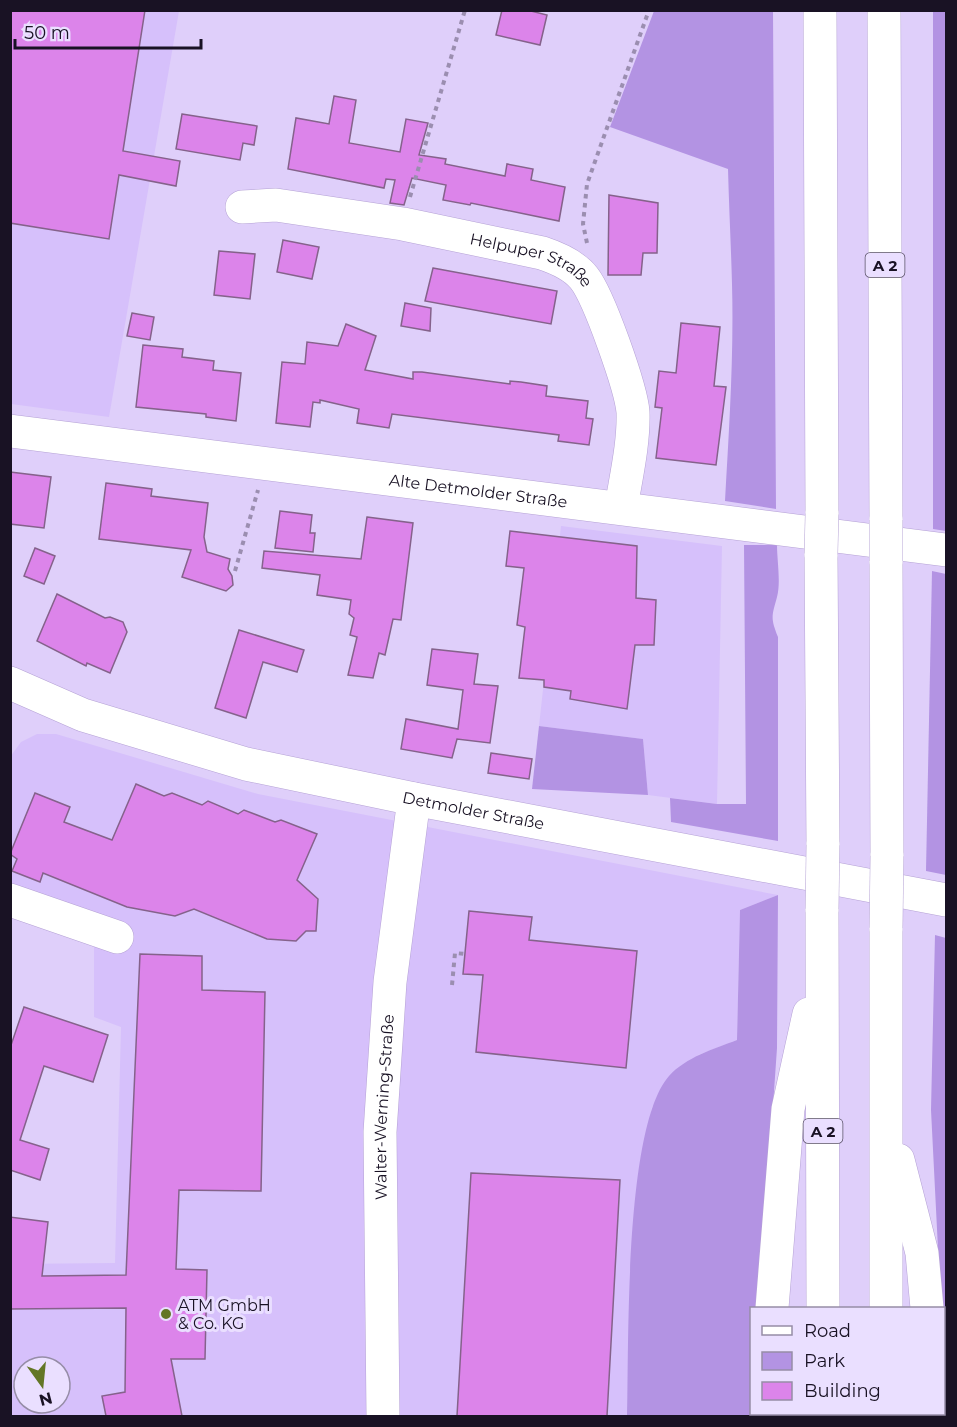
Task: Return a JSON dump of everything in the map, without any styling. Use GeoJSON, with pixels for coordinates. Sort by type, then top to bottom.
{"type":"FeatureCollection","features":[{"type":"Feature","properties":{"kind":"main road","name":"A 2"},"geometry":{"type":"LineString","coordinates":[[820,10],[823,1307]]}},
{"type":"Feature","properties":{"kind":"main road","name":"A 2"},"geometry":{"type":"LineString","coordinates":[[884,10],[886,1307]]}},
{"type":"Feature","properties":{"kind":"main road","name":"Helpuper Straße"},"geometry":{"type":"LineString","coordinates":[[242,207],[276,205],[403,224],[542,253],[561,260],[584,278],[599,309],[632,399],[632,430],[621,508]]}},
{"type":"Feature","properties":{"kind":"main road","name":"Alte Detmolder Straße"},"geometry":{"type":"LineString","coordinates":[[10,431],[946,550]]}},
{"type":"Feature","properties":{"kind":"main road","name":"Detmolder Straße"},"geometry":{"type":"LineString","coordinates":[[14,695],[83,714],[204,753],[414,799],[946,900]]}},
{"type":"Feature","properties":{"kind":"main road","name":"Walter-Werning-Straße"},"geometry":{"type":"LineString","coordinates":[[384,1416],[380,1132],[390,982],[414,799]]}},
{"type":"Feature","properties":{"kind":"main road"},"geometry":{"type":"LineString","coordinates":[[10,900],[117,937]]}},
{"type":"Feature","properties":{"kind":"main road"},"geometry":{"type":"LineString","coordinates":[[771,1307],[788,1109],[823,954]]}},
{"type":"Feature","properties":{"kind":"main road"},"geometry":{"type":"LineString","coordinates":[[885,1112],[922,1253],[927,1307]]}},
{"type":"Feature","properties":{"kind":"path"},"geometry":{"type":"LineString","coordinates":[[403,224],[465,10]]}},
{"type":"Feature","properties":{"kind":"path"},"geometry":{"type":"LineString","coordinates":[[584,278],[591,256],[583,224],[587,184],[649,10]]}},
{"type":"Feature","properties":{"kind":"path"},"geometry":{"type":"LineString","coordinates":[[235,571],[266,463]]}},
{"type":"Feature","properties":{"kind":"path"},"geometry":{"type":"LineString","coordinates":[[452,985],[455,953],[465,954]]}},
{"type":"Feature","properties":{"kind":"shaded area"},"geometry":{"type":"Polygon","coordinates":[[[11,11],[179,11],[109,417],[11,404],[11,11]]]}},
{"type":"Feature","properties":{"kind":"shaded area"},"geometry":{"type":"Polygon","coordinates":[[[561,526],[722,546],[717,804],[648,795],[643,739],[539,726],[561,526]]]}},
{"type":"Feature","properties":{"kind":"shaded area"},"geometry":{"type":"Polygon","coordinates":[[[37,734],[56,734],[258,794],[778,895],[740,910],[737,1040],[698,1055],[652,1107],[635,1201],[627,1416],[11,1416],[11,1264],[115,1263],[121,1027],[94,1017],[94,940],[11,913],[10,757],[21,742],[37,734]]]}},
{"type":"Feature","properties":{"kind":"green space"},"geometry":{"type":"Polygon","coordinates":[[[654,11],[773,11],[776,509],[725,501],[732,338],[728,169],[610,127],[654,11]]]}},
{"type":"Feature","properties":{"kind":"green space"},"geometry":{"type":"Polygon","coordinates":[[[933,11],[946,11],[946,531],[933,529],[933,11]]]}},
{"type":"Feature","properties":{"kind":"green space"},"geometry":{"type":"Polygon","coordinates":[[[744,545],[777,545],[779,585],[773,617],[778,637],[778,841],[671,822],[670,798],[717,804],[746,804],[744,545]]]}},
{"type":"Feature","properties":{"kind":"green space"},"geometry":{"type":"Polygon","coordinates":[[[932,571],[946,574],[946,875],[926,871],[932,571]]]}},
{"type":"Feature","properties":{"kind":"green space"},"geometry":{"type":"Polygon","coordinates":[[[539,726],[643,739],[648,795],[532,789],[539,726]]]}},
{"type":"Feature","properties":{"kind":"green space"},"geometry":{"type":"Polygon","coordinates":[[[778,895],[777,1048],[759,1307],[750,1307],[750,1415],[756,1416],[627,1416],[632,1238],[636,1187],[644,1141],[654,1102],[669,1076],[676,1069],[701,1054],[737,1040],[740,910],[778,895]]]}},
{"type":"Feature","properties":{"kind":"green space"},"geometry":{"type":"Polygon","coordinates":[[[935,935],[946,938],[946,1416],[945,1307],[941,1307],[931,1110],[935,935]]]}},
{"type":"Feature","properties":{"kind":"building"},"geometry":{"type":"Polygon","coordinates":[[[10,10],[145,10],[123,151],[180,161],[176,186],[119,175],[109,239],[10,223],[10,10]]]}},
{"type":"Feature","properties":{"kind":"building"},"geometry":{"type":"Polygon","coordinates":[[[502,10],[527,10],[547,15],[540,45],[496,35],[502,10]]]}},
{"type":"Feature","properties":{"kind":"building"},"geometry":{"type":"Polygon","coordinates":[[[334,96],[356,100],[349,143],[400,152],[406,119],[428,123],[419,155],[446,159],[445,164],[505,176],[507,164],[533,169],[531,180],[565,187],[559,221],[471,203],[470,205],[443,200],[446,185],[412,178],[404,205],[390,203],[395,180],[386,179],[384,188],[288,169],[296,118],[329,124],[334,96]]]}},
{"type":"Feature","properties":{"kind":"building"},"geometry":{"type":"Polygon","coordinates":[[[182,114],[257,126],[254,145],[243,143],[240,160],[176,149],[182,114]]]}},
{"type":"Feature","properties":{"kind":"building"},"geometry":{"type":"Polygon","coordinates":[[[609,195],[658,203],[657,253],[643,253],[641,275],[608,275],[609,195]]]}},
{"type":"Feature","properties":{"kind":"building"},"geometry":{"type":"Polygon","coordinates":[[[283,240],[319,247],[312,279],[277,272],[283,240]]]}},
{"type":"Feature","properties":{"kind":"building"},"geometry":{"type":"Polygon","coordinates":[[[219,251],[255,254],[250,299],[214,295],[219,251]]]}},
{"type":"Feature","properties":{"kind":"building"},"geometry":{"type":"Polygon","coordinates":[[[433,268],[557,291],[551,324],[425,301],[433,268]]]}},
{"type":"Feature","properties":{"kind":"building"},"geometry":{"type":"Polygon","coordinates":[[[405,303],[431,308],[430,331],[401,326],[405,303]]]}},
{"type":"Feature","properties":{"kind":"building"},"geometry":{"type":"Polygon","coordinates":[[[132,313],[154,317],[150,340],[127,336],[132,313]]]}},
{"type":"Feature","properties":{"kind":"building"},"geometry":{"type":"Polygon","coordinates":[[[681,323],[720,327],[714,386],[726,387],[716,465],[656,458],[662,408],[655,407],[659,371],[676,373],[681,323]]]}},
{"type":"Feature","properties":{"kind":"building"},"geometry":{"type":"Polygon","coordinates":[[[346,324],[376,336],[365,370],[413,379],[413,372],[422,372],[510,384],[510,381],[521,382],[547,386],[546,396],[588,401],[586,418],[593,419],[589,445],[558,441],[559,435],[392,414],[389,428],[357,423],[359,409],[320,400],[320,403],[313,402],[310,427],[276,423],[282,362],[305,364],[307,342],[338,346],[346,324]]]}},
{"type":"Feature","properties":{"kind":"building"},"geometry":{"type":"Polygon","coordinates":[[[143,345],[183,349],[182,357],[214,361],[213,370],[241,373],[236,421],[206,417],[206,414],[136,407],[143,345]]]}},
{"type":"Feature","properties":{"kind":"building"},"geometry":{"type":"Polygon","coordinates":[[[10,472],[51,477],[44,528],[10,524],[10,472]]]}},
{"type":"Feature","properties":{"kind":"building"},"geometry":{"type":"Polygon","coordinates":[[[106,483],[152,489],[151,496],[208,503],[204,537],[207,552],[230,559],[228,569],[233,585],[226,591],[182,577],[191,550],[99,539],[106,483]]]}},
{"type":"Feature","properties":{"kind":"building"},"geometry":{"type":"Polygon","coordinates":[[[280,511],[312,515],[310,533],[315,533],[313,552],[275,548],[280,511]]]}},
{"type":"Feature","properties":{"kind":"building"},"geometry":{"type":"Polygon","coordinates":[[[367,517],[413,523],[401,620],[393,619],[385,655],[379,653],[373,678],[348,675],[357,637],[350,635],[354,618],[349,614],[351,600],[317,595],[320,575],[262,568],[264,551],[361,559],[367,517]]]}},
{"type":"Feature","properties":{"kind":"building"},"geometry":{"type":"Polygon","coordinates":[[[510,531],[637,546],[636,598],[656,600],[654,645],[635,645],[627,709],[570,699],[571,691],[544,687],[544,680],[519,678],[525,627],[517,625],[524,568],[506,566],[510,531]]]}},
{"type":"Feature","properties":{"kind":"building"},"geometry":{"type":"Polygon","coordinates":[[[35,548],[55,556],[44,584],[24,576],[35,548]]]}},
{"type":"Feature","properties":{"kind":"building"},"geometry":{"type":"Polygon","coordinates":[[[57,594],[105,618],[110,617],[123,622],[127,632],[110,673],[87,663],[86,666],[37,641],[57,594]]]}},
{"type":"Feature","properties":{"kind":"building"},"geometry":{"type":"Polygon","coordinates":[[[239,630],[304,650],[297,672],[263,662],[246,718],[215,708],[239,630]]]}},
{"type":"Feature","properties":{"kind":"building"},"geometry":{"type":"Polygon","coordinates":[[[432,649],[478,654],[474,684],[498,686],[490,743],[457,739],[452,758],[401,749],[406,719],[458,729],[463,690],[427,685],[432,649]]]}},
{"type":"Feature","properties":{"kind":"building"},"geometry":{"type":"Polygon","coordinates":[[[491,753],[532,759],[529,779],[488,773],[491,753]]]}},
{"type":"Feature","properties":{"kind":"building"},"geometry":{"type":"Polygon","coordinates":[[[136,784],[164,796],[172,793],[202,805],[208,801],[238,814],[244,810],[275,822],[281,820],[317,834],[297,880],[318,899],[316,931],[306,931],[296,941],[267,939],[194,909],[175,916],[127,907],[43,873],[40,882],[12,871],[17,859],[10,854],[35,793],[70,807],[64,822],[112,840],[136,784]]]}},
{"type":"Feature","properties":{"kind":"building"},"geometry":{"type":"Polygon","coordinates":[[[469,911],[532,917],[529,940],[637,951],[626,1068],[476,1052],[483,975],[463,974],[469,911]]]}},
{"type":"Feature","properties":{"kind":"building"},"geometry":{"type":"Polygon","coordinates":[[[140,954],[202,956],[202,990],[265,992],[261,1191],[179,1190],[176,1269],[207,1270],[205,1359],[171,1359],[182,1416],[106,1416],[102,1396],[125,1392],[126,1308],[10,1309],[10,1217],[48,1222],[42,1276],[126,1275],[140,954]]]}},
{"type":"Feature","properties":{"kind":"building"},"geometry":{"type":"Polygon","coordinates":[[[24,1007],[108,1035],[93,1082],[44,1066],[20,1140],[49,1149],[40,1180],[10,1170],[10,1048],[24,1007]]]}},
{"type":"Feature","properties":{"kind":"building"},"geometry":{"type":"Polygon","coordinates":[[[471,1173],[620,1180],[607,1416],[457,1416],[471,1173]]]}},
{"type":"Feature","properties":{"kind":"place","name":"ATM GmbH & Co. KG"},"geometry":{"type":"Point","coordinates":[166,1314]}}]}
